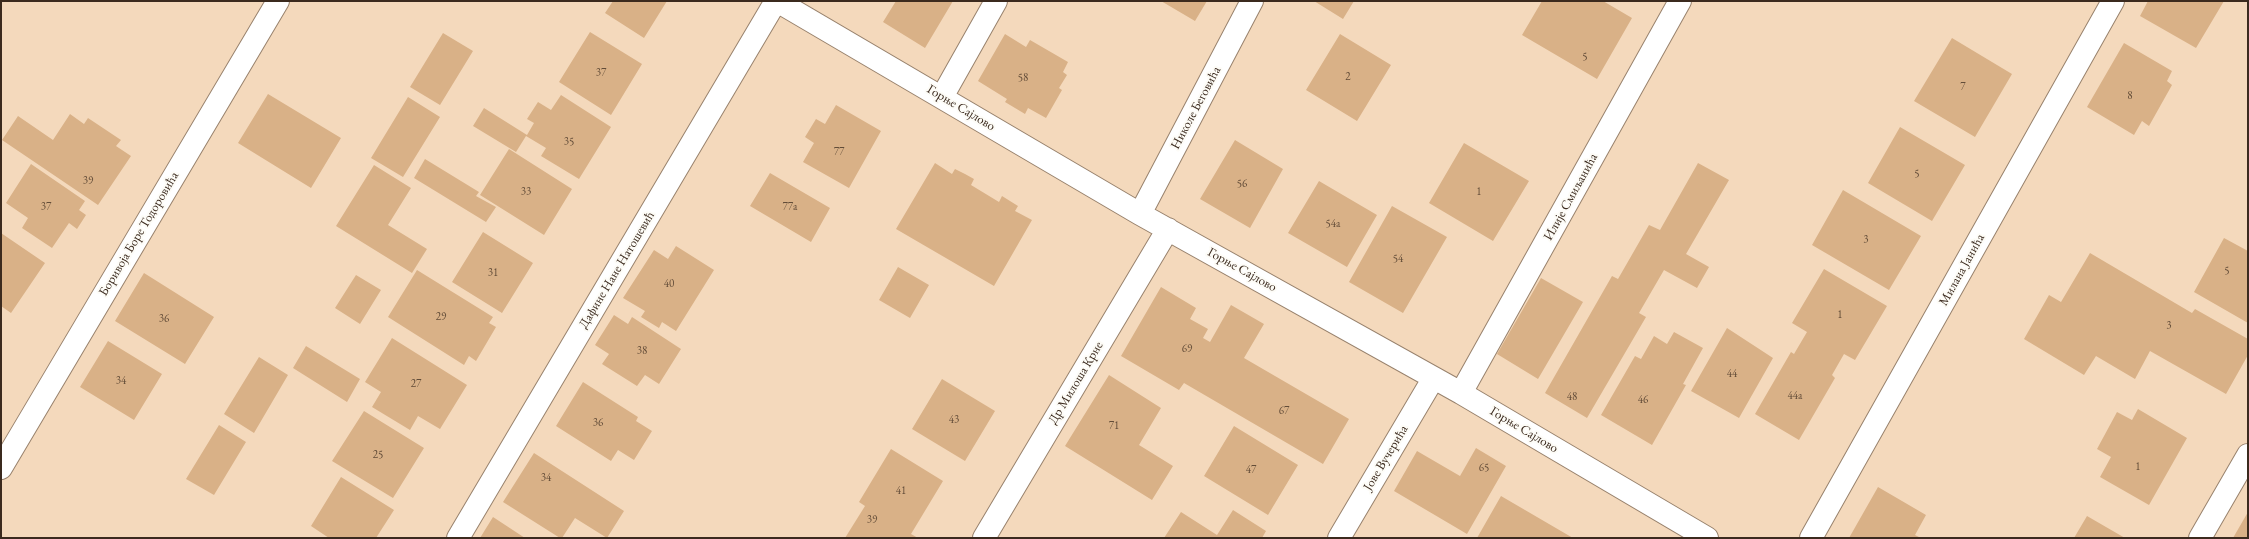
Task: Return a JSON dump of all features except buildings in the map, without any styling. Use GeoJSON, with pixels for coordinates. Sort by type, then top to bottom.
{"type":"FeatureCollection","features":[{"type":"Feature","properties":{"kind":"street","name":"Боривоја Боре Тодоровића"},"geometry":{"type":"LineString","coordinates":[[1,468],[278,1]]}},
{"type":"Feature","properties":{"kind":"street","name":"Горње Сајлово"},"geometry":{"type":"LineString","coordinates":[[777,1],[1140,214],[1433,379],[1461,393],[1707,538]]}},
{"type":"Feature","properties":{"kind":"street","name":"Дафине Нане Натошевић"},"geometry":{"type":"LineString","coordinates":[[458,538],[777,1]]}},
{"type":"Feature","properties":{"kind":"street"},"geometry":{"type":"LineString","coordinates":[[942,97],[996,1]]}},
{"type":"Feature","properties":{"kind":"street","name":"Николе Беговића"},"geometry":{"type":"LineString","coordinates":[[1140,214],[1252,1]]}},
{"type":"Feature","properties":{"kind":"street","name":"Илије Смиљанића"},"geometry":{"type":"LineString","coordinates":[[1461,393],[1680,1]]}},
{"type":"Feature","properties":{"kind":"street","name":"Милана Јанића"},"geometry":{"type":"LineString","coordinates":[[1812,538],[2113,1]]}},
{"type":"Feature","properties":{"kind":"street","name":"Др Милоша Крне"},"geometry":{"type":"LineString","coordinates":[[984,538],[1168,229]]}},
{"type":"Feature","properties":{"kind":"street","name":"Јове Вучерића"},"geometry":{"type":"LineString","coordinates":[[1339,538],[1433,379]]}},
{"type":"Feature","properties":{"kind":"street"},"geometry":{"type":"LineString","coordinates":[[2200,538],[2248,455]]}}]}
